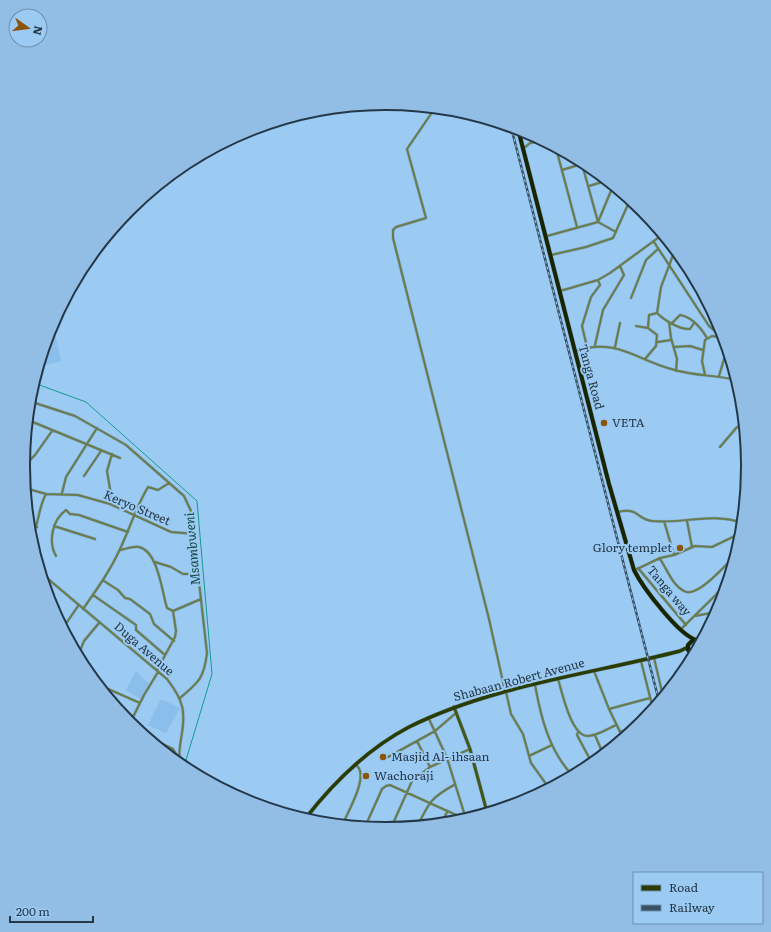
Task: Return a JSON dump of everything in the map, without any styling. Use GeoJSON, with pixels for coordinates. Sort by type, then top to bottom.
{"type":"FeatureCollection","features":[{"type":"Feature","properties":{"kind":"highway","name":"Tanga Road"},"geometry":{"type":"LineString","coordinates":[[520,137],[617,513],[640,582],[652,598],[681,630],[686,635],[695,639]]}},
{"type":"Feature","properties":{"kind":"highway"},"geometry":{"type":"LineString","coordinates":[[686,635],[690,649]]}},
{"type":"Feature","properties":{"kind":"highway"},"geometry":{"type":"LineString","coordinates":[[688,646],[693,644]]}},
{"type":"Feature","properties":{"kind":"main road","name":"Shabaan Robert Avenue"},"geometry":{"type":"LineString","coordinates":[[311,814],[335,784],[372,752],[408,728],[454,707],[558,679],[654,658],[680,651],[688,646]]}},
{"type":"Feature","properties":{"kind":"main road"},"geometry":{"type":"LineString","coordinates":[[680,651],[688,653]]}},
{"type":"Feature","properties":{"kind":"street"},"geometry":{"type":"LineString","coordinates":[[431,114],[407,149],[426,218],[396,227],[393,230],[393,238],[489,618],[511,714],[521,728],[529,756],[538,774],[546,784]]}},
{"type":"Feature","properties":{"kind":"street"},"geometry":{"type":"LineString","coordinates":[[523,149],[534,143]]}},
{"type":"Feature","properties":{"kind":"street"},"geometry":{"type":"LineString","coordinates":[[558,155],[577,227]]}},
{"type":"Feature","properties":{"kind":"street"},"geometry":{"type":"LineString","coordinates":[[562,170],[576,166]]}},
{"type":"Feature","properties":{"kind":"street"},"geometry":{"type":"LineString","coordinates":[[585,171],[598,222]]}},
{"type":"Feature","properties":{"kind":"street"},"geometry":{"type":"LineString","coordinates":[[588,186],[600,183]]}},
{"type":"Feature","properties":{"kind":"street"},"geometry":{"type":"LineString","coordinates":[[598,222],[611,191]]}},
{"type":"Feature","properties":{"kind":"street"},"geometry":{"type":"LineString","coordinates":[[550,255],[607,241],[613,238],[627,206]]}},
{"type":"Feature","properties":{"kind":"street"},"geometry":{"type":"LineString","coordinates":[[546,236],[598,222],[616,232]]}},
{"type":"Feature","properties":{"kind":"street"},"geometry":{"type":"LineString","coordinates":[[560,290],[598,280],[658,238]]}},
{"type":"Feature","properties":{"kind":"street"},"geometry":{"type":"LineString","coordinates":[[654,242],[668,266],[708,326],[715,332]]}},
{"type":"Feature","properties":{"kind":"street"},"geometry":{"type":"LineString","coordinates":[[631,298],[646,260],[658,249]]}},
{"type":"Feature","properties":{"kind":"street"},"geometry":{"type":"LineString","coordinates":[[657,313],[661,287],[672,256]]}},
{"type":"Feature","properties":{"kind":"street"},"geometry":{"type":"LineString","coordinates":[[595,346],[603,310],[624,275],[620,266]]}},
{"type":"Feature","properties":{"kind":"street"},"geometry":{"type":"LineString","coordinates":[[587,347],[582,326],[591,297],[600,285],[598,280]]}},
{"type":"Feature","properties":{"kind":"street"},"geometry":{"type":"LineString","coordinates":[[657,313],[669,322],[688,330],[694,323]]}},
{"type":"Feature","properties":{"kind":"street"},"geometry":{"type":"LineString","coordinates":[[648,328],[649,315],[657,313]]}},
{"type":"Feature","properties":{"kind":"street"},"geometry":{"type":"LineString","coordinates":[[672,323],[680,315],[701,328],[706,338],[702,361],[705,375]]}},
{"type":"Feature","properties":{"kind":"street"},"geometry":{"type":"LineString","coordinates":[[669,322],[671,340],[676,359],[676,371]]}},
{"type":"Feature","properties":{"kind":"street"},"geometry":{"type":"LineString","coordinates":[[615,347],[620,323]]}},
{"type":"Feature","properties":{"kind":"street"},"geometry":{"type":"LineString","coordinates":[[636,326],[648,328],[657,335],[658,342]]}},
{"type":"Feature","properties":{"kind":"street"},"geometry":{"type":"LineString","coordinates":[[706,338],[716,337]]}},
{"type":"Feature","properties":{"kind":"street"},"geometry":{"type":"LineString","coordinates":[[645,359],[658,342],[671,340]]}},
{"type":"Feature","properties":{"kind":"street"},"geometry":{"type":"LineString","coordinates":[[574,351],[595,346],[615,347],[676,371],[730,379]]}},
{"type":"Feature","properties":{"kind":"street"},"geometry":{"type":"LineString","coordinates":[[674,347],[690,346],[703,350]]}},
{"type":"Feature","properties":{"kind":"street"},"geometry":{"type":"LineString","coordinates":[[719,376],[724,359]]}},
{"type":"Feature","properties":{"kind":"street"},"geometry":{"type":"LineString","coordinates":[[36,403],[60,410],[97,428],[126,445],[184,496],[189,503],[195,534],[207,653],[205,664],[198,683],[180,698]]}},
{"type":"Feature","properties":{"kind":"street"},"geometry":{"type":"LineString","coordinates":[[33,421],[41,424],[52,431],[88,444],[120,458]]}},
{"type":"Feature","properties":{"kind":"street"},"geometry":{"type":"LineString","coordinates":[[720,448],[737,427]]}},
{"type":"Feature","properties":{"kind":"street"},"geometry":{"type":"LineString","coordinates":[[62,494],[66,477],[97,428]]}},
{"type":"Feature","properties":{"kind":"street"},"geometry":{"type":"LineString","coordinates":[[30,460],[52,431]]}},
{"type":"Feature","properties":{"kind":"street"},"geometry":{"type":"LineString","coordinates":[[84,476],[101,450]]}},
{"type":"Feature","properties":{"kind":"street"},"geometry":{"type":"LineString","coordinates":[[110,504],[111,495],[106,470],[112,454]]}},
{"type":"Feature","properties":{"kind":"street"},"geometry":{"type":"LineString","coordinates":[[83,609],[104,580],[120,550],[133,516],[148,487],[158,490],[169,483]]}},
{"type":"Feature","properties":{"kind":"street","name":"Keryo Street"},"geometry":{"type":"LineString","coordinates":[[31,490],[46,494],[78,496],[110,504],[133,516],[171,532],[195,534]]}},
{"type":"Feature","properties":{"kind":"street"},"geometry":{"type":"LineString","coordinates":[[37,527],[42,500],[46,494]]}},
{"type":"Feature","properties":{"kind":"street"},"geometry":{"type":"LineString","coordinates":[[56,556],[52,535],[54,526],[66,510],[70,514],[79,515],[128,532]]}},
{"type":"Feature","properties":{"kind":"street"},"geometry":{"type":"LineString","coordinates":[[617,513],[624,511],[635,511],[646,520],[687,521],[731,518],[737,521]]}},
{"type":"Feature","properties":{"kind":"street"},"geometry":{"type":"LineString","coordinates":[[664,521],[674,555]]}},
{"type":"Feature","properties":{"kind":"street"},"geometry":{"type":"LineString","coordinates":[[687,521],[692,547]]}},
{"type":"Feature","properties":{"kind":"street"},"geometry":{"type":"LineString","coordinates":[[54,526],[95,539]]}},
{"type":"Feature","properties":{"kind":"street"},"geometry":{"type":"LineString","coordinates":[[636,569],[660,558],[674,555],[692,547],[712,547],[734,537]]}},
{"type":"Feature","properties":{"kind":"street"},"geometry":{"type":"LineString","coordinates":[[120,550],[140,547],[155,562],[171,567],[183,574],[198,574]]}},
{"type":"Feature","properties":{"kind":"street"},"geometry":{"type":"LineString","coordinates":[[660,558],[669,574],[682,591],[688,593],[694,593],[702,587],[727,563]]}},
{"type":"Feature","properties":{"kind":"street"},"geometry":{"type":"LineString","coordinates":[[155,562],[167,608],[173,611],[201,599]]}},
{"type":"Feature","properties":{"kind":"street","name":"Tanga way"},"geometry":{"type":"LineString","coordinates":[[636,569],[686,625]]}},
{"type":"Feature","properties":{"kind":"street","name":"Duga Avenue"},"geometry":{"type":"LineString","coordinates":[[49,580],[167,679],[180,698],[183,706],[184,720],[180,756]]}},
{"type":"Feature","properties":{"kind":"street"},"geometry":{"type":"LineString","coordinates":[[104,580],[118,590],[125,598],[130,599],[150,614],[154,624],[174,640]]}},
{"type":"Feature","properties":{"kind":"street"},"geometry":{"type":"LineString","coordinates":[[681,630],[717,593]]}},
{"type":"Feature","properties":{"kind":"street"},"geometry":{"type":"LineString","coordinates":[[93,594],[136,625],[136,630],[165,655]]}},
{"type":"Feature","properties":{"kind":"street"},"geometry":{"type":"LineString","coordinates":[[67,622],[78,605]]}},
{"type":"Feature","properties":{"kind":"street"},"geometry":{"type":"LineString","coordinates":[[133,716],[174,640],[176,631],[173,611]]}},
{"type":"Feature","properties":{"kind":"street"},"geometry":{"type":"LineString","coordinates":[[694,616],[709,613]]}},
{"type":"Feature","properties":{"kind":"street"},"geometry":{"type":"LineString","coordinates":[[81,649],[84,641],[99,623]]}},
{"type":"Feature","properties":{"kind":"street"},"geometry":{"type":"LineString","coordinates":[[654,658],[662,690]]}},
{"type":"Feature","properties":{"kind":"street"},"geometry":{"type":"LineString","coordinates":[[641,661],[651,702]]}},
{"type":"Feature","properties":{"kind":"street"},"geometry":{"type":"LineString","coordinates":[[594,671],[620,732]]}},
{"type":"Feature","properties":{"kind":"street"},"geometry":{"type":"LineString","coordinates":[[558,679],[570,719],[578,732],[585,736],[595,735],[616,725]]}},
{"type":"Feature","properties":{"kind":"street"},"geometry":{"type":"LineString","coordinates":[[535,685],[539,711],[552,745],[556,754],[569,771]]}},
{"type":"Feature","properties":{"kind":"street"},"geometry":{"type":"LineString","coordinates":[[110,690],[140,703]]}},
{"type":"Feature","properties":{"kind":"street"},"geometry":{"type":"LineString","coordinates":[[609,709],[650,698]]}},
{"type":"Feature","properties":{"kind":"street"},"geometry":{"type":"LineString","coordinates":[[454,707],[470,749],[486,807]]}},
{"type":"Feature","properties":{"kind":"street"},"geometry":{"type":"LineString","coordinates":[[388,758],[435,731],[456,713]]}},
{"type":"Feature","properties":{"kind":"street"},"geometry":{"type":"LineString","coordinates":[[429,719],[447,758],[463,813]]}},
{"type":"Feature","properties":{"kind":"street"},"geometry":{"type":"LineString","coordinates":[[578,732],[577,735],[589,758]]}},
{"type":"Feature","properties":{"kind":"street"},"geometry":{"type":"LineString","coordinates":[[595,735],[601,749]]}},
{"type":"Feature","properties":{"kind":"street"},"geometry":{"type":"LineString","coordinates":[[416,741],[430,767]]}},
{"type":"Feature","properties":{"kind":"street"},"geometry":{"type":"LineString","coordinates":[[529,756],[552,745]]}},
{"type":"Feature","properties":{"kind":"street"},"geometry":{"type":"LineString","coordinates":[[166,746],[173,749],[175,752]]}},
{"type":"Feature","properties":{"kind":"street"},"geometry":{"type":"LineString","coordinates":[[394,822],[412,780],[430,767],[447,758],[470,749]]}},
{"type":"Feature","properties":{"kind":"street"},"geometry":{"type":"LineString","coordinates":[[345,819],[361,783],[362,773],[360,768],[356,765]]}},
{"type":"Feature","properties":{"kind":"street"},"geometry":{"type":"LineString","coordinates":[[421,819],[428,804],[438,794],[455,784]]}},
{"type":"Feature","properties":{"kind":"street"},"geometry":{"type":"LineString","coordinates":[[367,821],[382,789],[390,785],[428,804],[455,815]]}},
{"type":"Feature","properties":{"kind":"street"},"geometry":{"type":"LineString","coordinates":[[445,816],[447,812]]}},
{"type":"Feature","properties":{"kind":"shaded area"},"geometry":{"type":"Polygon","coordinates":[[[55,335],[61,361],[45,365],[55,335]]]}},
{"type":"Feature","properties":{"kind":"shaded area"},"geometry":{"type":"Polygon","coordinates":[[[136,671],[149,684],[140,699],[126,690],[136,671]]]}},
{"type":"Feature","properties":{"kind":"shaded area"},"geometry":{"type":"Polygon","coordinates":[[[161,699],[180,708],[166,733],[148,725],[161,699]]]}},
{"type":"Feature","properties":{"kind":"waterway","name":"Msambweni"},"geometry":{"type":"LineString","coordinates":[[40,385],[86,402],[197,501],[212,674],[186,761]]}},
{"type":"Feature","properties":{"kind":"railway"},"geometry":{"type":"LineString","coordinates":[[513,134],[657,695]]}},
{"type":"Feature","properties":{"kind":"place","name":"VETA"},"geometry":{"type":"Point","coordinates":[604,423]}},
{"type":"Feature","properties":{"kind":"place","name":"Glory templet"},"geometry":{"type":"Point","coordinates":[680,548]}},
{"type":"Feature","properties":{"kind":"place","name":"Masjid Al- ihsaan"},"geometry":{"type":"Point","coordinates":[383,757]}},
{"type":"Feature","properties":{"kind":"place","name":"Wachoraji"},"geometry":{"type":"Point","coordinates":[366,776]}}]}
